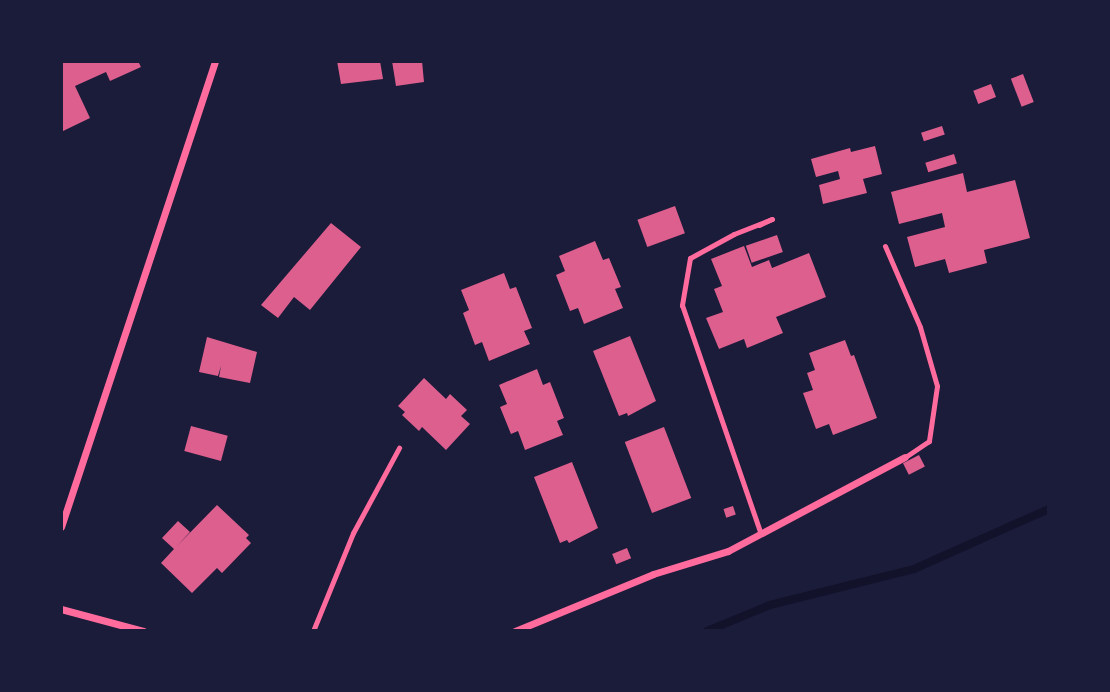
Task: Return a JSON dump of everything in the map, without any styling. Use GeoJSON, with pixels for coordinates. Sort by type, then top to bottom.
{"type":"FeatureCollection","features":[{"type":"Feature","properties":{"kind":"street"},"geometry":{"type":"LineString","coordinates":[[61,527],[215,61]]}},
{"type":"Feature","properties":{"kind":"street"},"geometry":{"type":"LineString","coordinates":[[515,631],[653,574],[728,551],[905,457]]}},
{"type":"Feature","properties":{"kind":"street"},"geometry":{"type":"LineString","coordinates":[[61,610],[144,631]]}},
{"type":"Feature","properties":{"kind":"lane"},"geometry":{"type":"LineString","coordinates":[[759,225],[772,219],[734,234],[690,258],[682,304],[760,532]]}},
{"type":"Feature","properties":{"kind":"lane"},"geometry":{"type":"LineString","coordinates":[[885,246],[920,327],[937,386],[929,441],[905,457]]}},
{"type":"Feature","properties":{"kind":"lane"},"geometry":{"type":"LineString","coordinates":[[313,631],[353,533],[399,448]]}},
{"type":"Feature","properties":{"kind":"building"},"geometry":{"type":"Polygon","coordinates":[[[61,61],[138,61],[141,67],[110,81],[106,72],[75,86],[90,118],[61,132],[61,61]]]}},
{"type":"Feature","properties":{"kind":"building"},"geometry":{"type":"Polygon","coordinates":[[[337,61],[380,61],[383,79],[341,84],[337,61]]]}},
{"type":"Feature","properties":{"kind":"building"},"geometry":{"type":"Polygon","coordinates":[[[392,61],[422,61],[424,82],[396,86],[392,61]]]}},
{"type":"Feature","properties":{"kind":"building"},"geometry":{"type":"Polygon","coordinates":[[[1023,74],[1034,102],[1022,107],[1011,79],[1023,74]]]}},
{"type":"Feature","properties":{"kind":"building"},"geometry":{"type":"Polygon","coordinates":[[[991,84],[996,97],[978,104],[973,91],[991,84]]]}},
{"type":"Feature","properties":{"kind":"building"},"geometry":{"type":"Polygon","coordinates":[[[942,126],[945,135],[924,141],[921,133],[942,126]]]}},
{"type":"Feature","properties":{"kind":"building"},"geometry":{"type":"Polygon","coordinates":[[[875,146],[882,174],[863,179],[867,193],[823,204],[819,185],[840,179],[838,171],[816,177],[811,159],[850,148],[851,152],[875,146]]]}},
{"type":"Feature","properties":{"kind":"building"},"geometry":{"type":"Polygon","coordinates":[[[954,154],[957,164],[928,172],[925,163],[954,154]]]}},
{"type":"Feature","properties":{"kind":"building"},"geometry":{"type":"Polygon","coordinates":[[[963,173],[967,192],[1015,180],[1030,238],[984,250],[987,263],[949,273],[945,259],[915,267],[907,237],[945,227],[942,213],[899,224],[891,192],[963,173]]]}},
{"type":"Feature","properties":{"kind":"building"},"geometry":{"type":"Polygon","coordinates":[[[675,206],[685,233],[647,247],[637,220],[675,206]]]}},
{"type":"Feature","properties":{"kind":"building"},"geometry":{"type":"Polygon","coordinates":[[[331,223],[361,247],[310,310],[294,297],[278,318],[261,305],[331,223]]]}},
{"type":"Feature","properties":{"kind":"building"},"geometry":{"type":"Polygon","coordinates":[[[777,235],[783,252],[752,263],[746,246],[777,235]]]}},
{"type":"Feature","properties":{"kind":"building"},"geometry":{"type":"Polygon","coordinates":[[[595,241],[603,260],[609,258],[621,287],[615,289],[623,308],[584,324],[578,308],[570,311],[556,275],[565,271],[559,256],[595,241]]]}},
{"type":"Feature","properties":{"kind":"building"},"geometry":{"type":"Polygon","coordinates":[[[744,246],[752,267],[769,260],[772,268],[809,253],[826,297],[776,317],[783,333],[747,348],[744,339],[719,349],[706,318],[723,312],[714,289],[722,286],[711,259],[744,246]]]}},
{"type":"Feature","properties":{"kind":"building"},"geometry":{"type":"Polygon","coordinates":[[[504,273],[510,289],[516,287],[532,328],[524,331],[530,344],[489,361],[482,342],[475,345],[463,313],[469,310],[461,290],[504,273]]]}},
{"type":"Feature","properties":{"kind":"building"},"geometry":{"type":"Polygon","coordinates":[[[630,336],[656,401],[628,416],[627,413],[619,416],[593,351],[630,336]]]}},
{"type":"Feature","properties":{"kind":"building"},"geometry":{"type":"Polygon","coordinates":[[[207,337],[257,352],[250,383],[219,377],[221,366],[218,376],[199,372],[207,337]]]}},
{"type":"Feature","properties":{"kind":"building"},"geometry":{"type":"Polygon","coordinates":[[[845,340],[851,356],[854,355],[877,418],[833,435],[829,424],[816,429],[803,393],[813,390],[807,373],[815,370],[809,353],[845,340]]]}},
{"type":"Feature","properties":{"kind":"building"},"geometry":{"type":"Polygon","coordinates":[[[537,369],[543,385],[550,382],[564,418],[557,421],[563,435],[525,450],[518,431],[511,434],[500,407],[507,404],[499,385],[537,369]]]}},
{"type":"Feature","properties":{"kind":"building"},"geometry":{"type":"Polygon","coordinates":[[[424,378],[446,399],[450,394],[467,410],[461,416],[470,424],[446,450],[422,427],[419,431],[402,415],[405,412],[398,406],[424,378]]]}},
{"type":"Feature","properties":{"kind":"building"},"geometry":{"type":"Polygon","coordinates":[[[191,426],[228,436],[221,461],[184,451],[191,426]]]}},
{"type":"Feature","properties":{"kind":"building"},"geometry":{"type":"Polygon","coordinates":[[[664,427],[691,498],[652,513],[625,442],[664,427]]]}},
{"type":"Feature","properties":{"kind":"building"},"geometry":{"type":"Polygon","coordinates":[[[919,455],[925,467],[909,475],[903,463],[919,455]]]}},
{"type":"Feature","properties":{"kind":"building"},"geometry":{"type":"Polygon","coordinates":[[[572,462],[598,528],[569,543],[567,540],[560,543],[534,477],[572,462]]]}},
{"type":"Feature","properties":{"kind":"building"},"geometry":{"type":"Polygon","coordinates":[[[217,505],[249,535],[246,538],[251,543],[222,573],[217,568],[192,593],[161,563],[174,549],[162,538],[178,521],[190,532],[176,547],[217,505]]]}},
{"type":"Feature","properties":{"kind":"building"},"geometry":{"type":"Polygon","coordinates":[[[733,506],[736,515],[726,518],[723,509],[733,506]]]}},
{"type":"Feature","properties":{"kind":"building"},"geometry":{"type":"Polygon","coordinates":[[[627,548],[631,558],[616,564],[612,554],[627,548]]]}},
{"type":"Feature","properties":{"kind":"waterway"},"geometry":{"type":"LineString","coordinates":[[707,631],[770,605],[914,569],[1049,509]]}}]}
